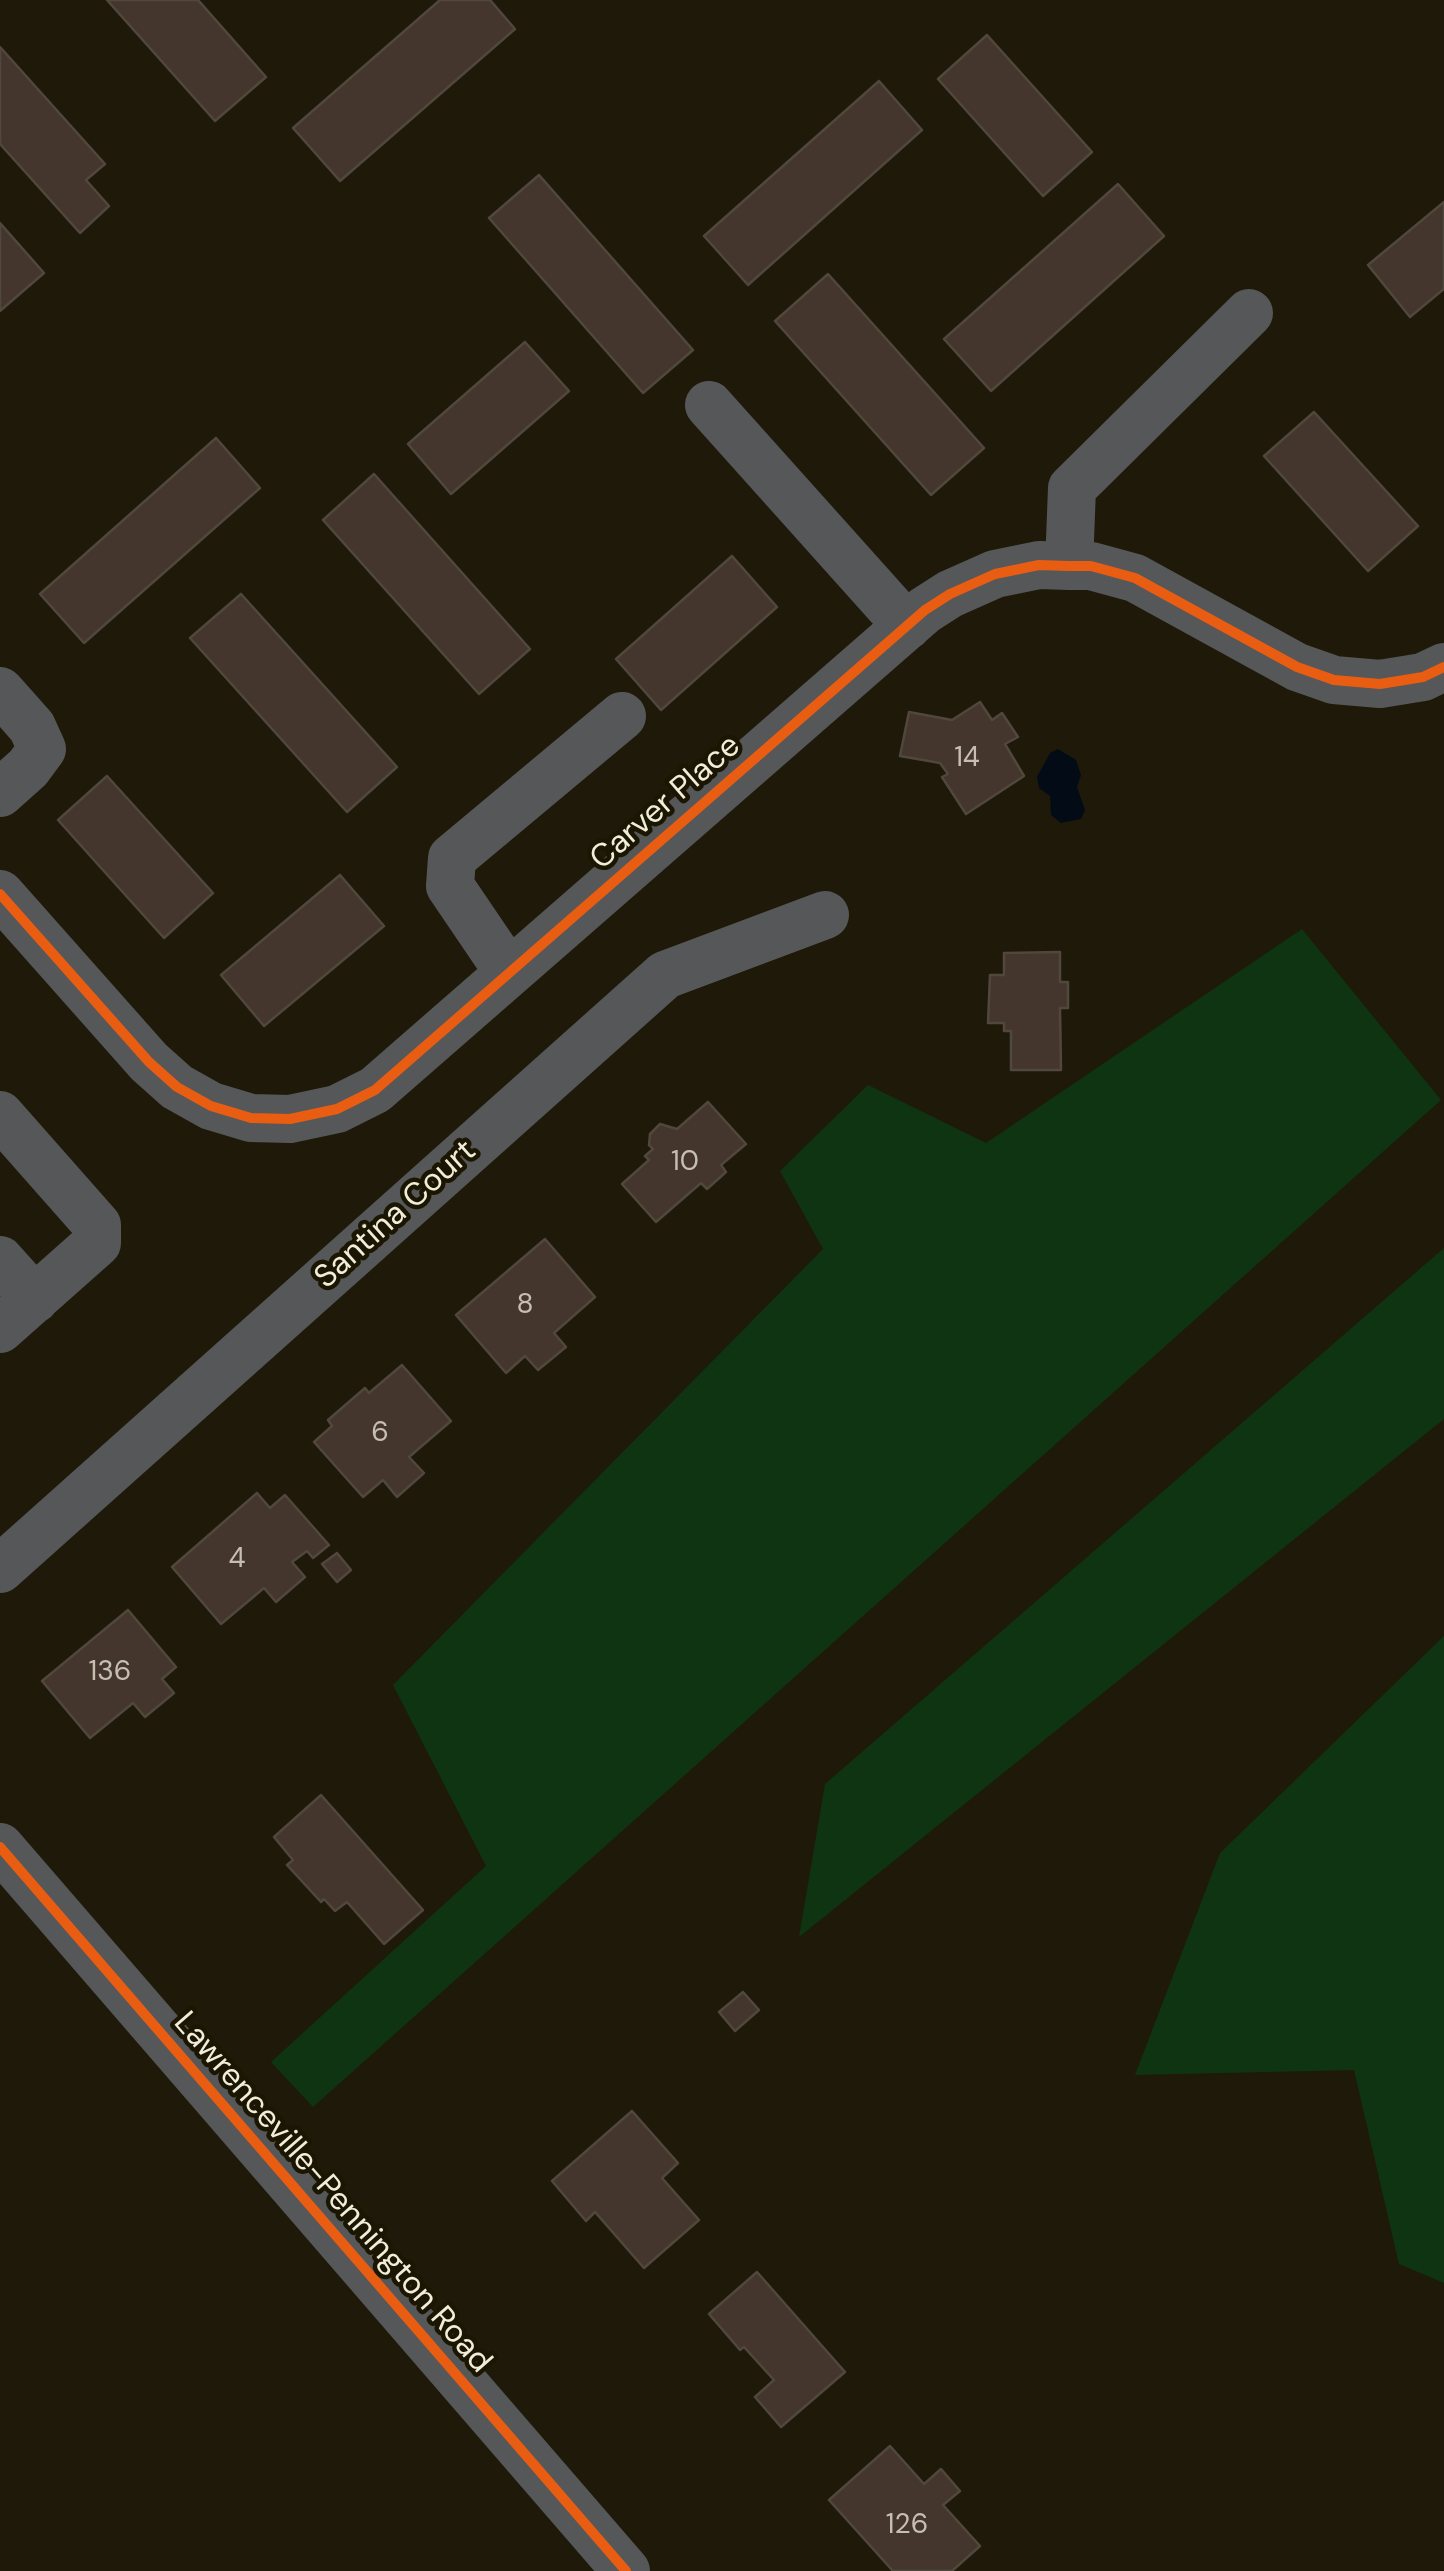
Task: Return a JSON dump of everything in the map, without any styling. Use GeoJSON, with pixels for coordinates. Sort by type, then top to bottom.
{"type":"FeatureCollection","features":[{"type":"Feature","properties":{"kind":"street"},"geometry":{"type":"LineString","coordinates":[[1069,566],[1072,488],[1250,313]]}},
{"type":"Feature","properties":{"kind":"street"},"geometry":{"type":"LineString","coordinates":[[709,405],[907,626]]}},
{"type":"Feature","properties":{"kind":"street","name":"Carver Place"},"geometry":{"type":"LineString","coordinates":[[0,894],[149,1062],[177,1087],[210,1106],[251,1118],[290,1119],[337,1110],[375,1090],[907,626],[950,594],[994,574],[1039,565],[1091,566],[1135,578],[1297,667],[1334,680],[1380,684],[1422,677],[1444,667]]}},
{"type":"Feature","properties":{"kind":"street"},"geometry":{"type":"LineString","coordinates":[[0,691],[32,727],[42,748],[28,768],[0,793]]}},
{"type":"Feature","properties":{"kind":"street"},"geometry":{"type":"LineString","coordinates":[[509,973],[450,886],[452,858],[622,716]]}},
{"type":"Feature","properties":{"kind":"street","name":"Santina Court"},"geometry":{"type":"LineString","coordinates":[[0,1570],[665,975],[824,916]]}},
{"type":"Feature","properties":{"kind":"street"},"geometry":{"type":"LineString","coordinates":[[0,1116],[97,1224],[97,1243],[0,1330]]}},
{"type":"Feature","properties":{"kind":"street"},"geometry":{"type":"LineString","coordinates":[[0,1260],[35,1298]]}},
{"type":"Feature","properties":{"kind":"street","name":"Lawrenceville-Pennington Road"},"geometry":{"type":"LineString","coordinates":[[0,1848],[621,2569]]}},
{"type":"Feature","properties":{"kind":"green space"},"geometry":{"type":"Polygon","coordinates":[[[1302,929],[1441,1100],[313,2107],[271,2062],[486,1866],[393,1685],[823,1249],[780,1171],[868,1085],[986,1143],[1302,929]]]}},
{"type":"Feature","properties":{"kind":"green space"},"geometry":{"type":"Polygon","coordinates":[[[1444,1248],[1444,1419],[799,1937],[825,1784],[1444,1248]]]}},
{"type":"Feature","properties":{"kind":"green space"},"geometry":{"type":"Polygon","coordinates":[[[1444,1636],[1444,2283],[1399,2264],[1354,2070],[1135,2075],[1220,1853],[1444,1636]]]}},
{"type":"Feature","properties":{"kind":"shaded area"},"geometry":{"type":"Polygon","coordinates":[[[1058,749],[1076,760],[1081,775],[1077,787],[1085,810],[1081,819],[1061,823],[1051,815],[1050,796],[1039,788],[1037,777],[1050,753],[1058,749]]]}},
{"type":"Feature","properties":{"kind":"building"},"geometry":{"type":"Polygon","coordinates":[[[107,0],[198,0],[266,77],[215,121],[107,0]]]}},
{"type":"Feature","properties":{"kind":"building"},"geometry":{"type":"Polygon","coordinates":[[[440,0],[490,0],[515,29],[340,181],[293,128],[440,0]]]}},
{"type":"Feature","properties":{"kind":"building"},"geometry":{"type":"Polygon","coordinates":[[[987,35],[1092,152],[1043,196],[938,79],[987,35]]]}},
{"type":"Feature","properties":{"kind":"building"},"geometry":{"type":"Polygon","coordinates":[[[0,47],[105,164],[86,180],[109,206],[80,233],[0,144],[0,47]]]}},
{"type":"Feature","properties":{"kind":"building"},"geometry":{"type":"Polygon","coordinates":[[[879,81],[922,130],[748,285],[704,236],[879,81]]]}},
{"type":"Feature","properties":{"kind":"building"},"geometry":{"type":"Polygon","coordinates":[[[539,175],[693,350],[643,393],[489,218],[539,175]]]}},
{"type":"Feature","properties":{"kind":"building"},"geometry":{"type":"Polygon","coordinates":[[[1118,184],[1164,236],[991,391],[944,339],[1118,184]]]}},
{"type":"Feature","properties":{"kind":"building"},"geometry":{"type":"Polygon","coordinates":[[[1444,202],[1444,289],[1410,317],[1368,265],[1444,202]]]}},
{"type":"Feature","properties":{"kind":"building"},"geometry":{"type":"Polygon","coordinates":[[[0,223],[44,273],[0,311],[0,223]]]}},
{"type":"Feature","properties":{"kind":"building"},"geometry":{"type":"Polygon","coordinates":[[[828,274],[984,448],[931,495],[775,321],[828,274]]]}},
{"type":"Feature","properties":{"kind":"building"},"geometry":{"type":"Polygon","coordinates":[[[525,342],[569,391],[451,494],[408,444],[525,342]]]}},
{"type":"Feature","properties":{"kind":"building"},"geometry":{"type":"Polygon","coordinates":[[[1314,412],[1418,526],[1368,571],[1264,456],[1314,412]]]}},
{"type":"Feature","properties":{"kind":"building"},"geometry":{"type":"Polygon","coordinates":[[[216,438],[260,488],[84,643],[40,594],[216,438]]]}},
{"type":"Feature","properties":{"kind":"building"},"geometry":{"type":"Polygon","coordinates":[[[374,474],[530,649],[479,694],[323,520],[374,474]]]}},
{"type":"Feature","properties":{"kind":"building"},"geometry":{"type":"Polygon","coordinates":[[[732,556],[777,607],[661,710],[616,659],[732,556]]]}},
{"type":"Feature","properties":{"kind":"building"},"geometry":{"type":"Polygon","coordinates":[[[241,594],[397,767],[347,812],[190,638],[241,594]]]}},
{"type":"Feature","properties":{"kind":"building"},"geometry":{"type":"Polygon","coordinates":[[[980,702],[992,720],[1002,713],[1018,737],[1005,744],[1024,776],[966,814],[942,777],[948,774],[940,763],[900,756],[909,712],[952,720],[980,702]]]}},
{"type":"Feature","properties":{"kind":"building"},"geometry":{"type":"Polygon","coordinates":[[[107,776],[213,893],[164,938],[58,820],[107,776]]]}},
{"type":"Feature","properties":{"kind":"building"},"geometry":{"type":"Polygon","coordinates":[[[340,875],[384,926],[264,1026],[221,975],[340,875]]]}},
{"type":"Feature","properties":{"kind":"building"},"geometry":{"type":"Polygon","coordinates":[[[1060,952],[1060,982],[1068,982],[1068,1008],[1060,1008],[1061,1070],[1011,1070],[1011,1031],[1004,1031],[1004,1023],[988,1023],[990,975],[1004,975],[1004,953],[1060,952]]]}},
{"type":"Feature","properties":{"kind":"building"},"geometry":{"type":"Polygon","coordinates":[[[708,1102],[746,1144],[721,1165],[726,1172],[707,1189],[701,1183],[656,1222],[622,1184],[649,1160],[645,1156],[653,1149],[649,1145],[650,1134],[660,1124],[677,1129],[708,1102]]]}},
{"type":"Feature","properties":{"kind":"building"},"geometry":{"type":"Polygon","coordinates":[[[545,1239],[595,1297],[554,1333],[566,1347],[538,1370],[525,1356],[506,1373],[456,1315],[545,1239]]]}},
{"type":"Feature","properties":{"kind":"building"},"geometry":{"type":"Polygon","coordinates":[[[402,1365],[451,1421],[409,1457],[424,1473],[397,1497],[383,1480],[363,1497],[314,1442],[332,1426],[328,1420],[365,1388],[369,1393],[402,1365]]]}},
{"type":"Feature","properties":{"kind":"building"},"geometry":{"type":"Polygon","coordinates":[[[257,1493],[270,1508],[285,1495],[329,1545],[313,1558],[307,1551],[292,1562],[305,1577],[276,1602],[264,1588],[221,1624],[172,1567],[257,1493]]]}},
{"type":"Feature","properties":{"kind":"building"},"geometry":{"type":"Polygon","coordinates":[[[337,1553],[351,1570],[337,1582],[322,1564],[337,1553]]]}},
{"type":"Feature","properties":{"kind":"building"},"geometry":{"type":"Polygon","coordinates":[[[128,1610],[176,1667],[162,1679],[174,1693],[145,1717],[133,1703],[90,1738],[42,1681],[128,1610]]]}},
{"type":"Feature","properties":{"kind":"building"},"geometry":{"type":"Polygon","coordinates":[[[321,1795],[423,1910],[384,1944],[347,1902],[335,1911],[324,1899],[321,1902],[287,1865],[293,1860],[274,1837],[321,1795]]]}},
{"type":"Feature","properties":{"kind":"building"},"geometry":{"type":"Polygon","coordinates":[[[743,1992],[759,2010],[735,2031],[719,2012],[743,1992]]]}},
{"type":"Feature","properties":{"kind":"building"},"geometry":{"type":"Polygon","coordinates":[[[632,2111],[678,2163],[662,2178],[699,2220],[644,2268],[595,2212],[586,2221],[552,2181],[632,2111]]]}},
{"type":"Feature","properties":{"kind":"building"},"geometry":{"type":"Polygon","coordinates":[[[757,2272],[845,2372],[781,2427],[755,2397],[774,2380],[744,2347],[740,2350],[709,2314],[757,2272]]]}},
{"type":"Feature","properties":{"kind":"building"},"geometry":{"type":"Polygon","coordinates":[[[890,2446],[924,2484],[941,2469],[960,2491],[943,2505],[980,2546],[952,2571],[893,2571],[829,2500],[890,2446]]]}},
{"type":"Feature","properties":{"kind":"cycle path"},"geometry":{"type":"LineString","coordinates":[[0,894],[149,1062],[177,1087],[211,1106],[251,1118],[290,1119],[337,1109],[375,1090],[925,610],[995,574],[1039,565],[1091,566],[1135,578],[1297,667],[1334,680],[1380,684],[1423,677],[1444,667]]}},
{"type":"Feature","properties":{"kind":"cycle path"},"geometry":{"type":"LineString","coordinates":[[0,1847],[626,2571]]}}]}
